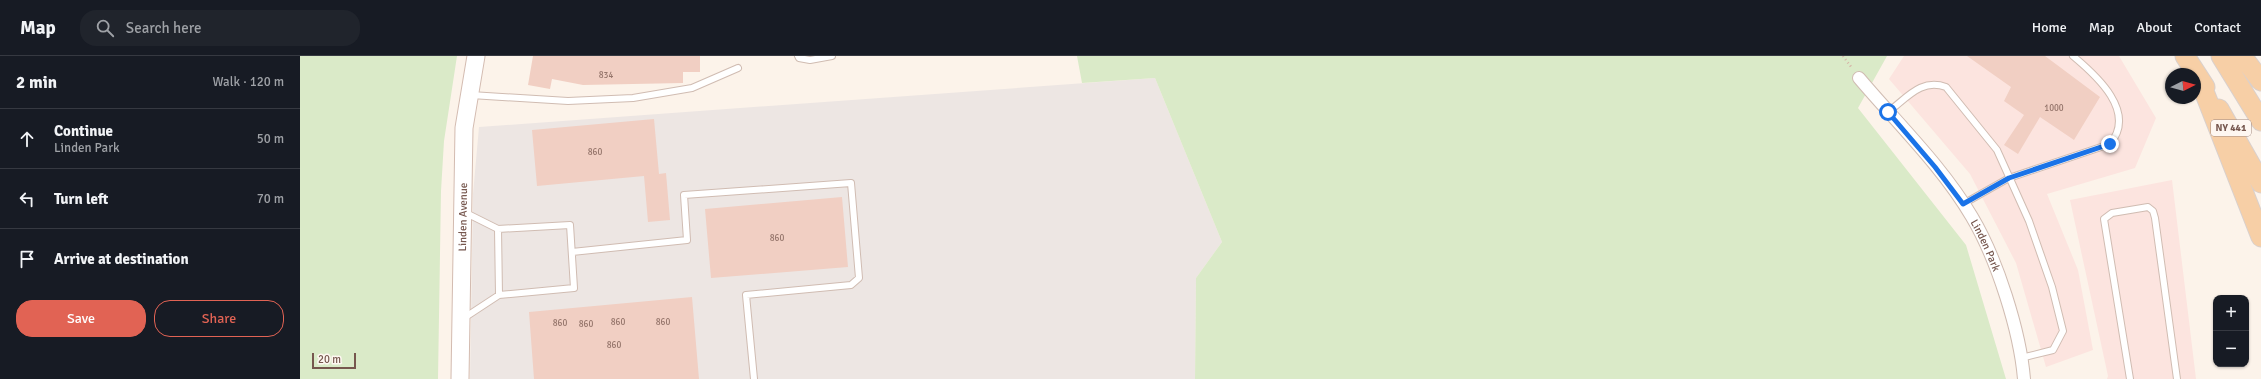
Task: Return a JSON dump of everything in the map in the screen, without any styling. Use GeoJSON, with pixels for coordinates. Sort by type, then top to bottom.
{"type":"FeatureCollection","features":[{"type":"Feature","properties":{"kind":"main road","name":"Linden Avenue"},"geometry":{"type":"LineString","coordinates":[[460,379],[464,128],[476,56]]}},
{"type":"Feature","properties":{"kind":"main road","name":"NY 441"},"geometry":{"type":"LineString","coordinates":[[2185,56],[2193,68]]}},
{"type":"Feature","properties":{"kind":"main road","name":"NY 441"},"geometry":{"type":"LineString","coordinates":[[2221,56],[2261,121]]}},
{"type":"Feature","properties":{"kind":"main road"},"geometry":{"type":"LineString","coordinates":[[2242,56],[2261,81]]}},
{"type":"Feature","properties":{"kind":"main road","name":"NY 441"},"geometry":{"type":"LineString","coordinates":[[2201,81],[2235,134],[2261,183]]}},
{"type":"Feature","properties":{"kind":"main road"},"geometry":{"type":"LineString","coordinates":[[2201,84],[2261,238]]}},
{"type":"Feature","properties":{"kind":"street","name":"Linden Park"},"geometry":{"type":"LineString","coordinates":[[1859,78],[1935,167],[1972,218],[1999,279],[2014,326],[2024,379]]}},
{"type":"Feature","properties":{"kind":"lane"},"geometry":{"type":"LineString","coordinates":[[798,56],[810,60],[832,56]]}},
{"type":"Feature","properties":{"kind":"lane"},"geometry":{"type":"LineString","coordinates":[[1963,204],[2009,178],[2110,144],[2116,136],[2120,123],[2114,101],[2097,76],[2073,56]]}},
{"type":"Feature","properties":{"kind":"lane"},"geometry":{"type":"LineString","coordinates":[[469,95],[568,101],[633,98],[692,88],[738,68]]}},
{"type":"Feature","properties":{"kind":"lane"},"geometry":{"type":"LineString","coordinates":[[1888,112],[1923,85],[1935,83],[1946,86],[1996,150],[2029,221],[2052,287],[2063,330],[2053,350],[2021,358]]}},
{"type":"Feature","properties":{"kind":"lane"},"geometry":{"type":"LineString","coordinates":[[572,252],[687,240],[684,195],[851,183],[860,278],[851,285],[746,295],[754,379]]}},
{"type":"Feature","properties":{"kind":"lane"},"geometry":{"type":"LineString","coordinates":[[2130,379],[2104,219],[2112,213],[2148,207],[2153,211],[2155,218],[2177,379]]}},
{"type":"Feature","properties":{"kind":"lane"},"geometry":{"type":"LineString","coordinates":[[461,320],[499,295],[574,288],[570,225],[498,229],[462,211]]}},
{"type":"Feature","properties":{"kind":"lane"},"geometry":{"type":"LineString","coordinates":[[498,229],[499,295]]}},
{"type":"Feature","properties":{"kind":"shaded area"},"geometry":{"type":"Polygon","coordinates":[[[1904,56],[2119,56],[2156,118],[2135,168],[2047,194],[2078,270],[2093,350],[2046,367],[2016,263],[1970,174],[1889,79],[1904,56]]]}},
{"type":"Feature","properties":{"kind":"shaded area"},"geometry":{"type":"Polygon","coordinates":[[[1155,78],[1222,242],[1196,278],[1195,379],[470,379],[473,194],[479,127],[1155,78]]]}},
{"type":"Feature","properties":{"kind":"shaded area"},"geometry":{"type":"Polygon","coordinates":[[[2172,180],[2196,379],[2107,379],[2108,376],[2070,200],[2172,180]]]}},
{"type":"Feature","properties":{"kind":"green space"},"geometry":{"type":"Polygon","coordinates":[[[300,56],[457,56],[444,141],[441,191],[438,379],[300,379],[300,56]]]}},
{"type":"Feature","properties":{"kind":"green space"},"geometry":{"type":"Polygon","coordinates":[[[1077,56],[1887,56],[1858,108],[1966,245],[2006,379],[1195,379],[1196,278],[1222,242],[1155,78],[1082,83],[1077,56]]]}},
{"type":"Feature","properties":{"kind":"building"},"geometry":{"type":"Polygon","coordinates":[[[533,56],[700,56],[700,72],[683,72],[683,83],[583,85],[552,79],[550,89],[528,85],[533,56]]]}},
{"type":"Feature","properties":{"kind":"building"},"geometry":{"type":"Polygon","coordinates":[[[1967,56],[2045,56],[2100,97],[2074,140],[2040,117],[2018,154],[2004,145],[2024,115],[2004,101],[2011,87],[1967,56]]]}},
{"type":"Feature","properties":{"kind":"building"},"geometry":{"type":"Polygon","coordinates":[[[654,119],[659,174],[666,173],[670,220],[648,222],[644,176],[537,186],[532,130],[654,119]]]}},
{"type":"Feature","properties":{"kind":"building"},"geometry":{"type":"Polygon","coordinates":[[[842,197],[848,267],[711,278],[705,209],[842,197]]]}},
{"type":"Feature","properties":{"kind":"building"},"geometry":{"type":"Polygon","coordinates":[[[692,297],[699,379],[534,379],[529,312],[692,297]]]}},
{"type":"Feature","properties":{"kind":"route"},"geometry":{"type":"LineString","coordinates":[[1888,112],[1913,140],[1963,204],[2009,178],[2110,144]]}}]}
